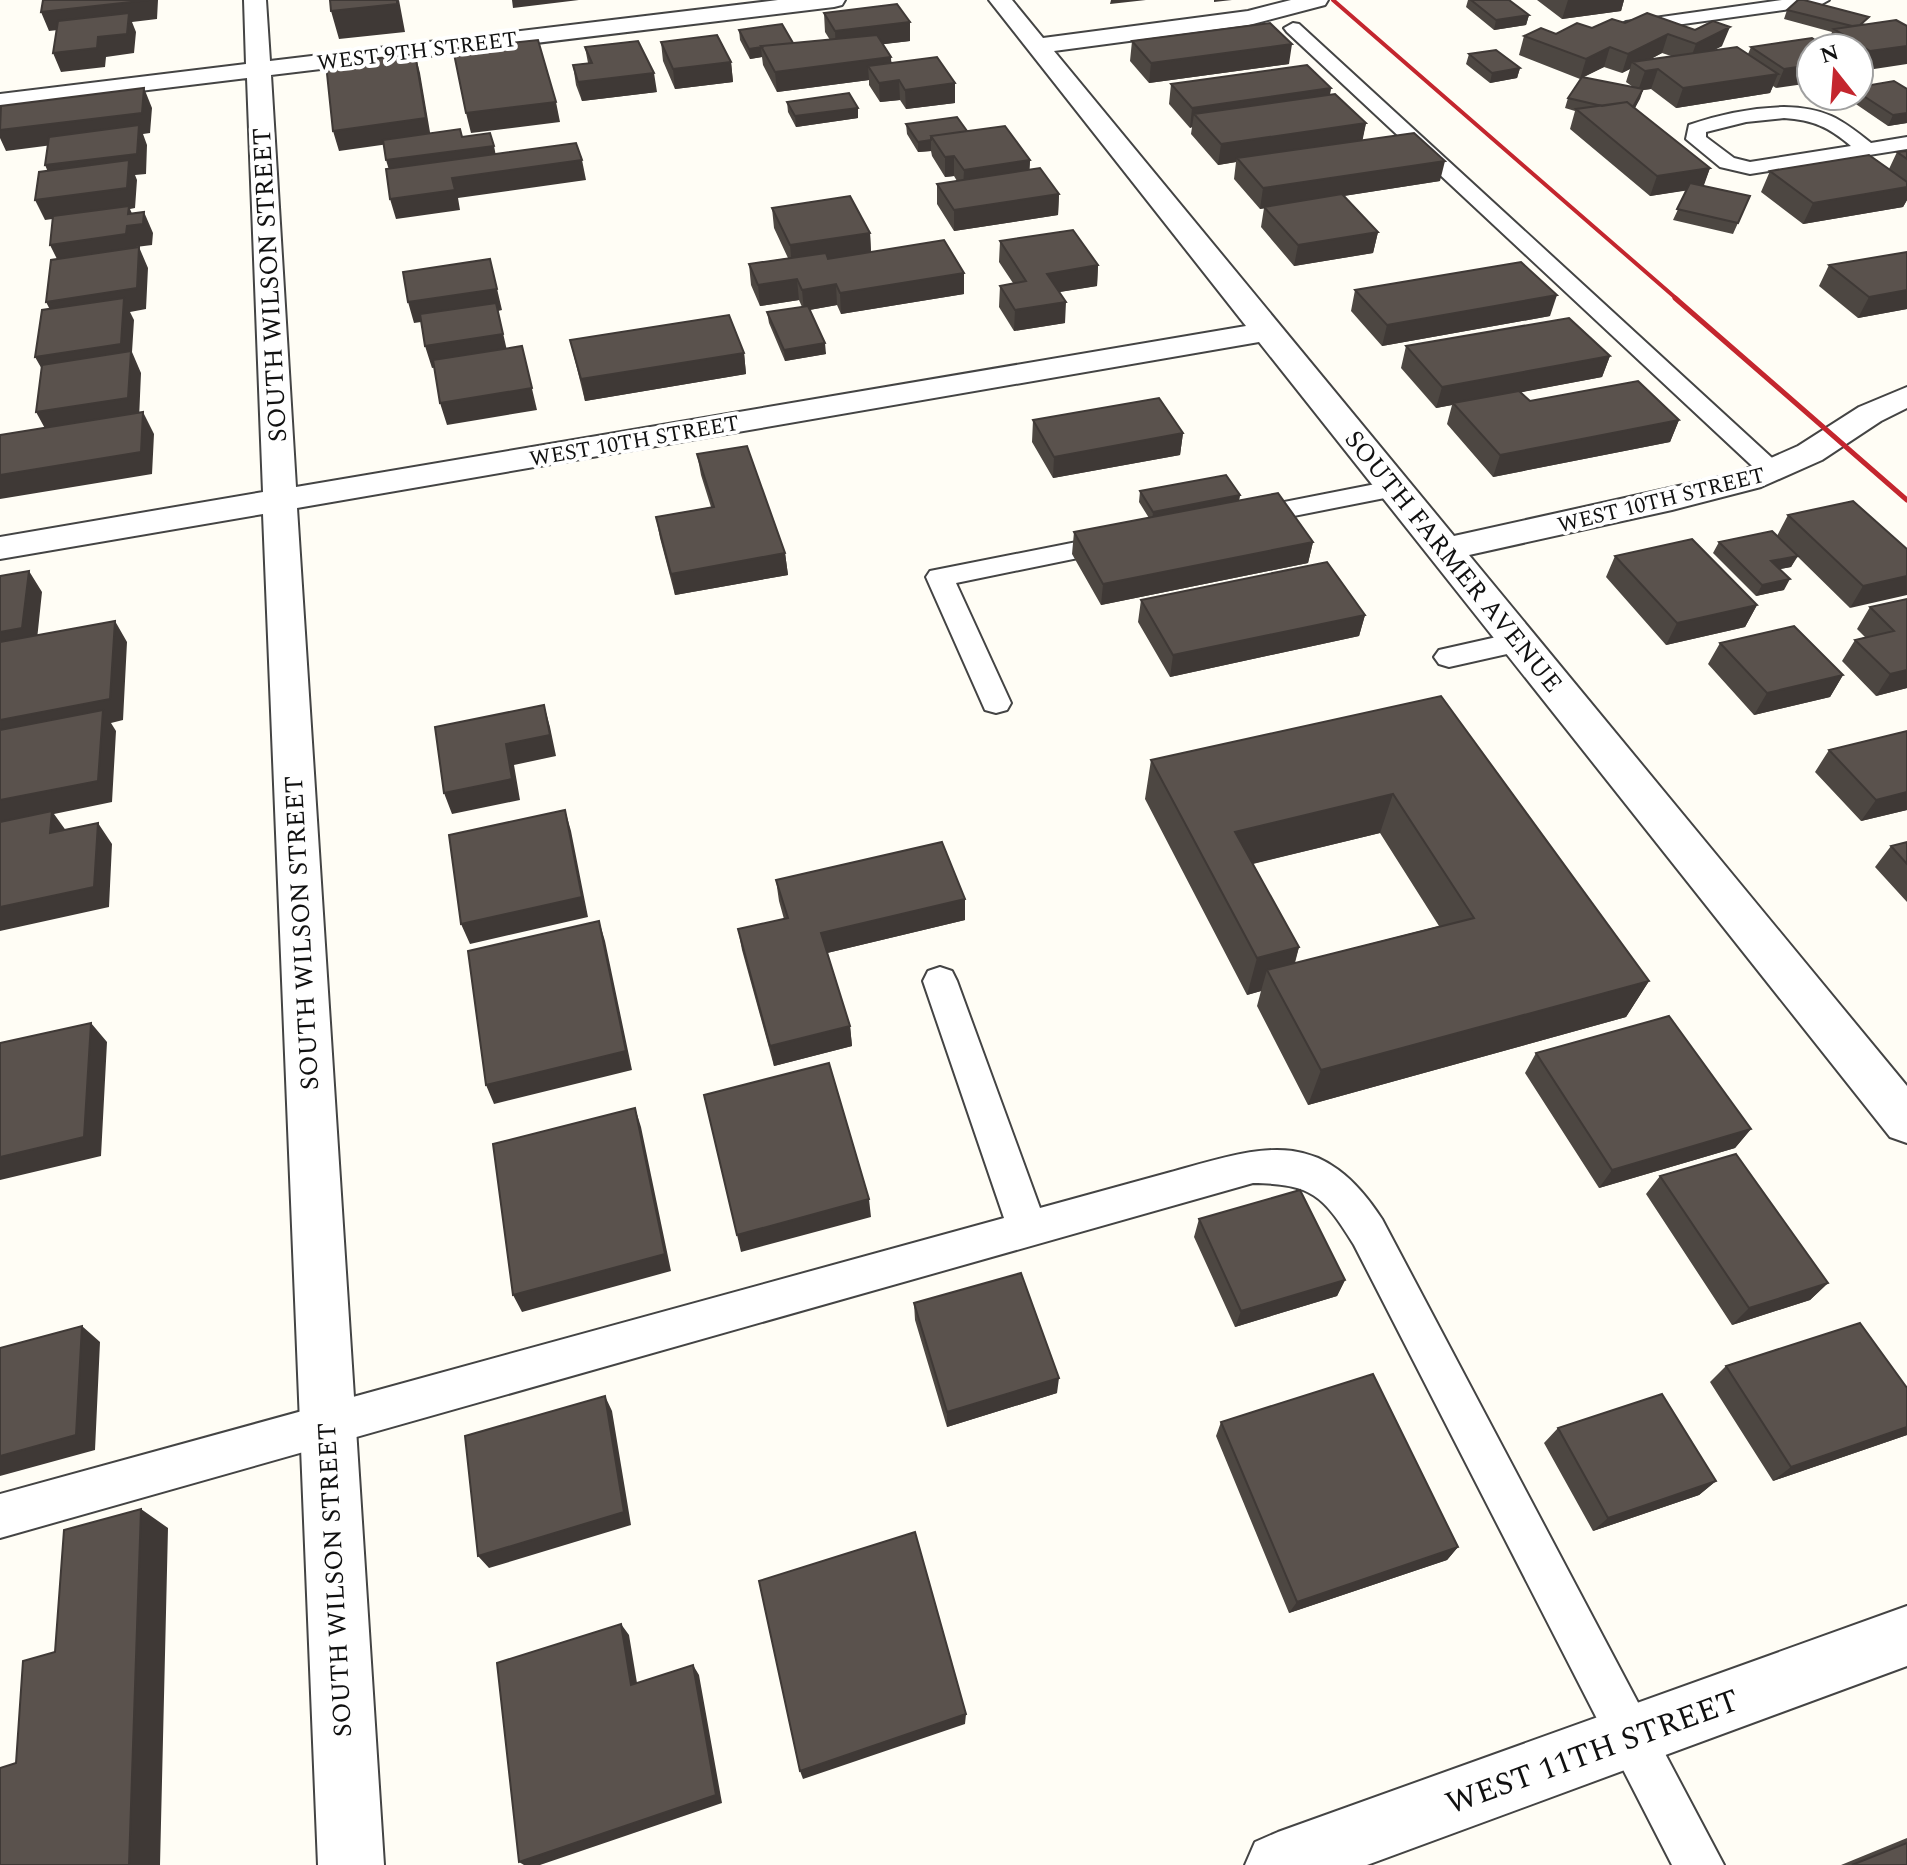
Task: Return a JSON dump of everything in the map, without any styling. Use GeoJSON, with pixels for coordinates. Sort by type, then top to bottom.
{"type":"FeatureCollection","features":[{"type":"Feature","properties":{"kind":"street","name":"SOUTH WILSON STREET"},"geometry":{"type":"LineString","coordinates":[[255,0],[351,1865]]}},
{"type":"Feature","properties":{"kind":"street","name":"WEST 9TH STREET"},"geometry":{"type":"LineString","coordinates":[[0,101],[834,0]]}},
{"type":"Feature","properties":{"kind":"street","name":"SOUTH FARMER AVENUE"},"geometry":{"type":"LineString","coordinates":[[1000,0],[1907,1122]]}},
{"type":"Feature","properties":{"kind":"street"},"geometry":{"type":"LineString","coordinates":[[1038,46],[1249,18],[1317,0]]}},
{"type":"Feature","properties":{"kind":"street","name":"WEST 10TH STREET"},"geometry":{"type":"LineString","coordinates":[[0,548],[1268,331]]}},
{"type":"Feature","properties":{"kind":"street","name":"WEST 10TH STREET"},"geometry":{"type":"LineString","coordinates":[[1445,549],[1672,500],[1773,472],[1907,396]]}},
{"type":"Feature","properties":{"kind":"street","name":"WEST 11TH STREET"},"geometry":{"type":"LineString","coordinates":[[1278,1865],[1907,1636]]}},
{"type":"Feature","properties":{"kind":"lane"},"geometry":{"type":"LineString","coordinates":[[1611,29],[1820,0]]}},
{"type":"Feature","properties":{"kind":"lane"},"geometry":{"type":"LineString","coordinates":[[1293,28],[1773,472]]}},
{"type":"Feature","properties":{"kind":"lane"},"geometry":{"type":"LineString","coordinates":[[1868,150],[1831,121],[1806,113],[1765,114],[1715,122],[1696,129],[1696,139],[1713,154],[1738,167],[1760,167],[1868,150],[1907,143]]}},
{"type":"Feature","properties":{"kind":"lane"},"geometry":{"type":"LineString","coordinates":[[1221,522],[1396,488]]}},
{"type":"Feature","properties":{"kind":"lane"},"geometry":{"type":"LineString","coordinates":[[996,703],[940,577],[1143,537]]}},
{"type":"Feature","properties":{"kind":"lane"},"geometry":{"type":"LineString","coordinates":[[1449,657],[1519,642]]}},
{"type":"Feature","properties":{"kind":"lane"},"geometry":{"type":"LineString","coordinates":[[940,981],[1028,1229]]}},
{"type":"Feature","properties":{"kind":"lane"},"geometry":{"type":"LineString","coordinates":[[0,1516],[1253,1166],[1290,1166],[1320,1175],[1349,1201],[1368,1232],[1699,1865]]}},
{"type":"Feature","properties":{"kind":"building"},"geometry":{"type":"Polygon","coordinates":[[[43,0],[149,0],[41,12],[43,0]]]}},
{"type":"Feature","properties":{"kind":"building"},"geometry":{"type":"Polygon","coordinates":[[[330,0],[397,0],[397,4],[331,11],[330,0]]]}},
{"type":"Feature","properties":{"kind":"building"},"geometry":{"type":"Polygon","coordinates":[[[1471,0],[1509,0],[1529,15],[1496,20],[1471,0]]]}},
{"type":"Feature","properties":{"kind":"building"},"geometry":{"type":"Polygon","coordinates":[[[1798,0],[1869,17],[1860,25],[1852,26],[1787,10],[1798,0]]]}},
{"type":"Feature","properties":{"kind":"building"},"geometry":{"type":"Polygon","coordinates":[[[897,4],[910,22],[835,31],[824,13],[897,4]]]}},
{"type":"Feature","properties":{"kind":"building"},"geometry":{"type":"Polygon","coordinates":[[[129,13],[127,34],[98,37],[97,48],[53,53],[58,21],[129,13]]]}},
{"type":"Feature","properties":{"kind":"building"},"geometry":{"type":"Polygon","coordinates":[[[1647,13],[1695,30],[1713,21],[1730,27],[1696,44],[1668,34],[1628,54],[1610,47],[1586,59],[1524,36],[1541,28],[1556,34],[1577,23],[1592,28],[1612,19],[1625,23],[1647,13]]]}},
{"type":"Feature","properties":{"kind":"building"},"geometry":{"type":"Polygon","coordinates":[[[1896,20],[1907,26],[1907,46],[1875,50],[1875,32],[1839,32],[1834,29],[1896,20]]]}},
{"type":"Feature","properties":{"kind":"building"},"geometry":{"type":"Polygon","coordinates":[[[1270,23],[1292,44],[1151,63],[1132,41],[1270,23]]]}},
{"type":"Feature","properties":{"kind":"building"},"geometry":{"type":"Polygon","coordinates":[[[782,24],[793,43],[749,49],[739,30],[782,24]]]}},
{"type":"Feature","properties":{"kind":"building"},"geometry":{"type":"Polygon","coordinates":[[[717,35],[731,62],[673,69],[661,42],[717,35]]]}},
{"type":"Feature","properties":{"kind":"building"},"geometry":{"type":"Polygon","coordinates":[[[877,35],[891,57],[775,72],[761,46],[877,35]]]}},
{"type":"Feature","properties":{"kind":"building"},"geometry":{"type":"Polygon","coordinates":[[[538,40],[556,102],[466,113],[453,49],[538,40]]]}},
{"type":"Feature","properties":{"kind":"building"},"geometry":{"type":"Polygon","coordinates":[[[638,41],[654,73],[578,82],[573,65],[592,63],[585,47],[638,41]]]}},
{"type":"Feature","properties":{"kind":"building"},"geometry":{"type":"Polygon","coordinates":[[[1795,41],[1795,67],[1784,69],[1751,47],[1795,41]]]}},
{"type":"Feature","properties":{"kind":"building"},"geometry":{"type":"Polygon","coordinates":[[[1737,47],[1778,74],[1683,88],[1658,69],[1645,71],[1632,62],[1737,47]]]}},
{"type":"Feature","properties":{"kind":"building"},"geometry":{"type":"Polygon","coordinates":[[[1496,50],[1520,68],[1492,73],[1469,54],[1496,50]]]}},
{"type":"Feature","properties":{"kind":"building"},"geometry":{"type":"Polygon","coordinates":[[[415,54],[426,118],[333,131],[326,64],[415,54]]]}},
{"type":"Feature","properties":{"kind":"building"},"geometry":{"type":"Polygon","coordinates":[[[937,57],[955,83],[905,90],[899,80],[879,83],[868,66],[937,57]]]}},
{"type":"Feature","properties":{"kind":"building"},"geometry":{"type":"Polygon","coordinates":[[[1307,65],[1331,88],[1192,108],[1171,84],[1307,65]]]}},
{"type":"Feature","properties":{"kind":"building"},"geometry":{"type":"Polygon","coordinates":[[[1582,77],[1643,89],[1633,107],[1627,102],[1602,106],[1568,98],[1582,77]]]}},
{"type":"Feature","properties":{"kind":"building"},"geometry":{"type":"Polygon","coordinates":[[[1894,81],[1907,89],[1907,113],[1893,115],[1875,103],[1875,84],[1894,81]]]}},
{"type":"Feature","properties":{"kind":"building"},"geometry":{"type":"Polygon","coordinates":[[[144,88],[142,113],[0,130],[1,106],[144,88]]]}},
{"type":"Feature","properties":{"kind":"building"},"geometry":{"type":"Polygon","coordinates":[[[849,93],[858,108],[795,116],[787,102],[849,93]]]}},
{"type":"Feature","properties":{"kind":"building"},"geometry":{"type":"Polygon","coordinates":[[[1335,94],[1366,123],[1221,144],[1194,114],[1335,94]]]}},
{"type":"Feature","properties":{"kind":"building"},"geometry":{"type":"Polygon","coordinates":[[[1627,102],[1710,168],[1657,176],[1576,109],[1627,102]]]}},
{"type":"Feature","properties":{"kind":"building"},"geometry":{"type":"Polygon","coordinates":[[[957,117],[967,131],[931,136],[931,140],[918,142],[906,124],[957,117]]]}},
{"type":"Feature","properties":{"kind":"building"},"geometry":{"type":"Polygon","coordinates":[[[139,125],[137,154],[45,165],[49,137],[139,125]]]}},
{"type":"Feature","properties":{"kind":"building"},"geometry":{"type":"Polygon","coordinates":[[[1005,126],[1030,160],[964,170],[954,156],[945,157],[931,136],[1005,126]]]}},
{"type":"Feature","properties":{"kind":"building"},"geometry":{"type":"Polygon","coordinates":[[[460,129],[462,137],[490,133],[494,146],[386,160],[383,140],[460,129]]]}},
{"type":"Feature","properties":{"kind":"building"},"geometry":{"type":"Polygon","coordinates":[[[1414,133],[1445,161],[1263,188],[1237,158],[1414,133]]]}},
{"type":"Feature","properties":{"kind":"building"},"geometry":{"type":"Polygon","coordinates":[[[576,143],[582,160],[452,178],[455,190],[390,199],[386,169],[576,143]]]}},
{"type":"Feature","properties":{"kind":"building"},"geometry":{"type":"Polygon","coordinates":[[[1869,155],[1907,182],[1907,187],[1813,203],[1770,171],[1869,155]]]}},
{"type":"Feature","properties":{"kind":"building"},"geometry":{"type":"Polygon","coordinates":[[[129,160],[127,188],[35,200],[39,172],[129,160]]]}},
{"type":"Feature","properties":{"kind":"building"},"geometry":{"type":"Polygon","coordinates":[[[1040,168],[1059,194],[954,210],[937,184],[1040,168]]]}},
{"type":"Feature","properties":{"kind":"building"},"geometry":{"type":"Polygon","coordinates":[[[1690,183],[1750,196],[1738,223],[1677,209],[1690,183]]]}},
{"type":"Feature","properties":{"kind":"building"},"geometry":{"type":"Polygon","coordinates":[[[1342,194],[1378,232],[1298,245],[1264,207],[1342,194]]]}},
{"type":"Feature","properties":{"kind":"building"},"geometry":{"type":"Polygon","coordinates":[[[850,196],[870,233],[790,245],[772,208],[850,196]]]}},
{"type":"Feature","properties":{"kind":"building"},"geometry":{"type":"Polygon","coordinates":[[[129,206],[128,214],[144,212],[143,224],[127,226],[126,234],[50,245],[53,216],[129,206]]]}},
{"type":"Feature","properties":{"kind":"building"},"geometry":{"type":"Polygon","coordinates":[[[1073,230],[1098,265],[1047,274],[1066,302],[1015,310],[1000,286],[1026,281],[1000,241],[1073,230]]]}},
{"type":"Feature","properties":{"kind":"building"},"geometry":{"type":"Polygon","coordinates":[[[944,240],[964,273],[840,293],[836,284],[802,290],[797,279],[758,285],[749,264],[826,253],[828,259],[944,240]]]}},
{"type":"Feature","properties":{"kind":"building"},"geometry":{"type":"Polygon","coordinates":[[[139,247],[137,288],[46,302],[51,260],[139,247]]]}},
{"type":"Feature","properties":{"kind":"building"},"geometry":{"type":"Polygon","coordinates":[[[1907,252],[1907,290],[1869,297],[1829,265],[1907,252]]]}},
{"type":"Feature","properties":{"kind":"building"},"geometry":{"type":"Polygon","coordinates":[[[490,259],[497,289],[408,302],[403,272],[490,259]]]}},
{"type":"Feature","properties":{"kind":"building"},"geometry":{"type":"Polygon","coordinates":[[[1521,262],[1557,295],[1387,325],[1355,290],[1521,262]]]}},
{"type":"Feature","properties":{"kind":"building"},"geometry":{"type":"Polygon","coordinates":[[[124,298],[121,344],[35,357],[42,310],[124,298]]]}},
{"type":"Feature","properties":{"kind":"building"},"geometry":{"type":"Polygon","coordinates":[[[496,303],[503,334],[425,346],[420,314],[496,303]]]}},
{"type":"Feature","properties":{"kind":"building"},"geometry":{"type":"Polygon","coordinates":[[[808,306],[825,343],[784,350],[767,312],[808,306]]]}},
{"type":"Feature","properties":{"kind":"building"},"geometry":{"type":"Polygon","coordinates":[[[729,315],[744,353],[581,379],[570,340],[729,315]]]}},
{"type":"Feature","properties":{"kind":"building"},"geometry":{"type":"Polygon","coordinates":[[[1569,318],[1610,356],[1442,387],[1406,346],[1569,318]]]}},
{"type":"Feature","properties":{"kind":"building"},"geometry":{"type":"Polygon","coordinates":[[[522,346],[532,388],[440,403],[433,360],[522,346]]]}},
{"type":"Feature","properties":{"kind":"building"},"geometry":{"type":"Polygon","coordinates":[[[131,351],[128,398],[36,412],[42,365],[131,351]]]}},
{"type":"Feature","properties":{"kind":"building"},"geometry":{"type":"Polygon","coordinates":[[[1638,381],[1679,420],[1500,455],[1453,403],[1519,391],[1530,401],[1638,381]]]}},
{"type":"Feature","properties":{"kind":"building"},"geometry":{"type":"Polygon","coordinates":[[[1159,398],[1183,433],[1054,457],[1033,420],[1159,398]]]}},
{"type":"Feature","properties":{"kind":"building"},"geometry":{"type":"Polygon","coordinates":[[[143,412],[141,452],[0,475],[0,435],[143,412]]]}},
{"type":"Feature","properties":{"kind":"building"},"geometry":{"type":"Polygon","coordinates":[[[747,446],[785,553],[671,574],[656,517],[714,507],[697,454],[747,446]]]}},
{"type":"Feature","properties":{"kind":"building"},"geometry":{"type":"Polygon","coordinates":[[[1226,475],[1240,495],[1153,512],[1140,491],[1226,475]]]}},
{"type":"Feature","properties":{"kind":"building"},"geometry":{"type":"Polygon","coordinates":[[[1278,493],[1313,542],[1103,584],[1074,532],[1278,493]]]}},
{"type":"Feature","properties":{"kind":"building"},"geometry":{"type":"Polygon","coordinates":[[[1853,501],[1907,549],[1907,576],[1863,586],[1788,515],[1853,501]]]}},
{"type":"Feature","properties":{"kind":"building"},"geometry":{"type":"Polygon","coordinates":[[[1772,531],[1798,556],[1771,561],[1790,579],[1762,585],[1719,542],[1772,531]]]}},
{"type":"Feature","properties":{"kind":"building"},"geometry":{"type":"Polygon","coordinates":[[[1692,539],[1757,605],[1677,623],[1615,556],[1692,539]]]}},
{"type":"Feature","properties":{"kind":"building"},"geometry":{"type":"Polygon","coordinates":[[[1327,562],[1365,615],[1173,655],[1141,600],[1327,562]]]}},
{"type":"Feature","properties":{"kind":"building"},"geometry":{"type":"Polygon","coordinates":[[[29,571],[22,628],[0,632],[0,576],[29,571]]]}},
{"type":"Feature","properties":{"kind":"building"},"geometry":{"type":"Polygon","coordinates":[[[1907,599],[1907,670],[1890,674],[1855,640],[1894,631],[1870,607],[1907,599]]]}},
{"type":"Feature","properties":{"kind":"building"},"geometry":{"type":"Polygon","coordinates":[[[115,621],[110,699],[0,720],[0,642],[115,621]]]}},
{"type":"Feature","properties":{"kind":"building"},"geometry":{"type":"Polygon","coordinates":[[[1794,626],[1843,675],[1767,693],[1720,643],[1794,626]]]}},
{"type":"Feature","properties":{"kind":"building"},"geometry":{"type":"Polygon","coordinates":[[[1441,696],[1649,981],[1321,1070],[1267,970],[1474,918],[1393,794],[1235,832],[1299,947],[1257,958],[1151,760],[1441,696]]]}},
{"type":"Feature","properties":{"kind":"building"},"geometry":{"type":"Polygon","coordinates":[[[544,705],[550,735],[506,744],[512,779],[444,793],[435,727],[544,705]]]}},
{"type":"Feature","properties":{"kind":"building"},"geometry":{"type":"Polygon","coordinates":[[[103,710],[98,781],[0,800],[0,730],[103,710]]]}},
{"type":"Feature","properties":{"kind":"building"},"geometry":{"type":"Polygon","coordinates":[[[1907,731],[1907,792],[1876,800],[1829,750],[1907,731]]]}},
{"type":"Feature","properties":{"kind":"building"},"geometry":{"type":"Polygon","coordinates":[[[565,810],[582,897],[461,924],[449,835],[565,810]]]}},
{"type":"Feature","properties":{"kind":"building"},"geometry":{"type":"Polygon","coordinates":[[[52,811],[50,833],[98,823],[94,887],[0,907],[0,822],[52,811]]]}},
{"type":"Feature","properties":{"kind":"building"},"geometry":{"type":"Polygon","coordinates":[[[942,842],[965,899],[821,933],[850,1026],[770,1046],[738,929],[788,918],[776,880],[942,842]]]}},
{"type":"Feature","properties":{"kind":"building"},"geometry":{"type":"Polygon","coordinates":[[[1907,842],[1907,864],[1891,846],[1907,842]]]}},
{"type":"Feature","properties":{"kind":"building"},"geometry":{"type":"Polygon","coordinates":[[[599,921],[626,1051],[486,1085],[468,951],[599,921]]]}},
{"type":"Feature","properties":{"kind":"building"},"geometry":{"type":"Polygon","coordinates":[[[1669,1016],[1751,1129],[1612,1170],[1536,1053],[1669,1016]]]}},
{"type":"Feature","properties":{"kind":"building"},"geometry":{"type":"Polygon","coordinates":[[[91,1023],[84,1137],[0,1157],[0,1043],[91,1023]]]}},
{"type":"Feature","properties":{"kind":"building"},"geometry":{"type":"Polygon","coordinates":[[[829,1063],[869,1199],[737,1235],[704,1095],[829,1063]]]}},
{"type":"Feature","properties":{"kind":"building"},"geometry":{"type":"Polygon","coordinates":[[[635,1108],[665,1254],[513,1295],[493,1144],[635,1108]]]}},
{"type":"Feature","properties":{"kind":"building"},"geometry":{"type":"Polygon","coordinates":[[[1736,1154],[1828,1283],[1749,1308],[1660,1176],[1736,1154]]]}},
{"type":"Feature","properties":{"kind":"building"},"geometry":{"type":"Polygon","coordinates":[[[1300,1190],[1345,1280],[1241,1311],[1199,1219],[1300,1190]]]}},
{"type":"Feature","properties":{"kind":"building"},"geometry":{"type":"Polygon","coordinates":[[[1021,1273],[1059,1378],[947,1412],[914,1303],[1021,1273]]]}},
{"type":"Feature","properties":{"kind":"building"},"geometry":{"type":"Polygon","coordinates":[[[1860,1323],[1907,1388],[1907,1427],[1791,1467],[1726,1366],[1860,1323]]]}},
{"type":"Feature","properties":{"kind":"building"},"geometry":{"type":"Polygon","coordinates":[[[82,1326],[76,1435],[0,1456],[0,1348],[82,1326]]]}},
{"type":"Feature","properties":{"kind":"building"},"geometry":{"type":"Polygon","coordinates":[[[1373,1374],[1458,1547],[1297,1602],[1221,1422],[1373,1374]]]}},
{"type":"Feature","properties":{"kind":"building"},"geometry":{"type":"Polygon","coordinates":[[[1662,1394],[1716,1481],[1608,1518],[1558,1428],[1662,1394]]]}},
{"type":"Feature","properties":{"kind":"building"},"geometry":{"type":"Polygon","coordinates":[[[605,1396],[624,1512],[478,1556],[465,1436],[605,1396]]]}},
{"type":"Feature","properties":{"kind":"building"},"geometry":{"type":"Polygon","coordinates":[[[141,1509],[129,1865],[0,1865],[0,1768],[16,1763],[23,1661],[55,1652],[64,1530],[141,1509]]]}},
{"type":"Feature","properties":{"kind":"building"},"geometry":{"type":"Polygon","coordinates":[[[915,1532],[966,1714],[800,1771],[759,1581],[915,1532]]]}},
{"type":"Feature","properties":{"kind":"building"},"geometry":{"type":"Polygon","coordinates":[[[621,1624],[631,1685],[693,1665],[716,1795],[519,1862],[497,1663],[621,1624]]]}},
{"type":"Feature","properties":{"kind":"building"},"geometry":{"type":"Polygon","coordinates":[[[1907,1843],[1907,1865],[1852,1865],[1907,1843]]]}},
{"type":"Feature","properties":{"kind":"railway"},"geometry":{"type":"LineString","coordinates":[[1333,0],[1678,300]]}},
{"type":"Feature","properties":{"kind":"railway"},"geometry":{"type":"LineString","coordinates":[[1675,298],[1907,500]]}}]}
